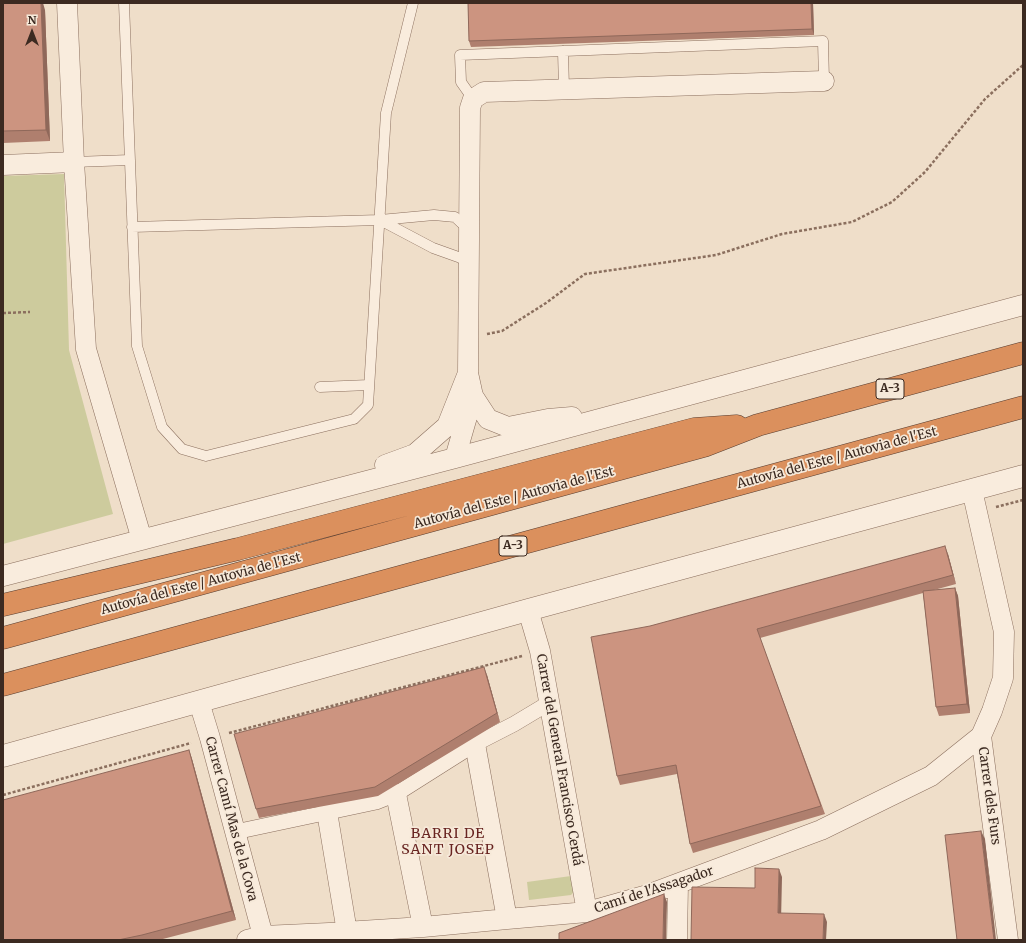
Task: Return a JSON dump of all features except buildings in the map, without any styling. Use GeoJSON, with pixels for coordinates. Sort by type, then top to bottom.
{"type":"FeatureCollection","features":[{"type":"Feature","properties":{"kind":"highway","name":"Autovía del Este / Autovia de l'Est"},"geometry":{"type":"LineString","coordinates":[[3,638],[704,446],[758,425],[1023,353]]}},
{"type":"Feature","properties":{"kind":"highway","name":"Autovía del Este / Autovia de l'Est"},"geometry":{"type":"LineString","coordinates":[[3,685],[1023,407]]}},
{"type":"Feature","properties":{"kind":"highway"},"geometry":{"type":"LineString","coordinates":[[3,605],[238,549],[694,429],[758,425]]}},
{"type":"Feature","properties":{"kind":"street"},"geometry":{"type":"LineString","coordinates":[[67,3],[74,162],[86,349],[142,540]]}},
{"type":"Feature","properties":{"kind":"street"},"geometry":{"type":"LineString","coordinates":[[632,411],[548,419],[508,427],[488,419],[473,396],[468,373],[468,337],[470,108],[473,99],[484,92],[824,81]]}},
{"type":"Feature","properties":{"kind":"street"},"geometry":{"type":"LineString","coordinates":[[3,165],[74,162]]}},
{"type":"Feature","properties":{"kind":"street"},"geometry":{"type":"LineString","coordinates":[[3,576],[632,411],[1023,304]]}},
{"type":"Feature","properties":{"kind":"street"},"geometry":{"type":"LineString","coordinates":[[266,507],[415,454],[447,426],[468,373]]}},
{"type":"Feature","properties":{"kind":"street"},"geometry":{"type":"LineString","coordinates":[[455,458],[473,396]]}},
{"type":"Feature","properties":{"kind":"street"},"geometry":{"type":"LineString","coordinates":[[3,756],[528,610],[975,499],[1023,476]]}},
{"type":"Feature","properties":{"kind":"street","name":"Carrer dels Furs"},"geometry":{"type":"LineString","coordinates":[[975,499],[1004,632],[1003,678],[992,711],[981,736],[1008,940]]}},
{"type":"Feature","properties":{"kind":"street","name":"Carrer del General Francisco Cerdá"},"geometry":{"type":"LineString","coordinates":[[528,610],[540,651],[587,912]]}},
{"type":"Feature","properties":{"kind":"street","name":"Carrer Camí Mas de la Cova"},"geometry":{"type":"LineString","coordinates":[[199,702],[235,832],[255,938]]}},
{"type":"Feature","properties":{"kind":"street"},"geometry":{"type":"LineString","coordinates":[[235,832],[376,802],[396,794],[475,744],[514,724],[549,703]]}},
{"type":"Feature","properties":{"kind":"street","name":"Camí de l'Assagador"},"geometry":{"type":"LineString","coordinates":[[255,938],[335,935],[587,912],[648,895],[835,824],[931,776],[981,736]]}},
{"type":"Feature","properties":{"kind":"street"},"geometry":{"type":"LineString","coordinates":[[475,744],[507,919]]}},
{"type":"Feature","properties":{"kind":"street"},"geometry":{"type":"LineString","coordinates":[[396,794],[423,927]]}},
{"type":"Feature","properties":{"kind":"street"},"geometry":{"type":"LineString","coordinates":[[326,812],[335,935]]}},
{"type":"Feature","properties":{"kind":"street"},"geometry":{"type":"LineString","coordinates":[[677,940],[678,884]]}},
{"type":"Feature","properties":{"kind":"lane"},"geometry":{"type":"LineString","coordinates":[[124,3],[137,346],[162,427],[182,449],[206,456],[354,419],[368,405],[386,113],[413,3]]}},
{"type":"Feature","properties":{"kind":"lane"},"geometry":{"type":"LineString","coordinates":[[473,99],[461,82],[460,55],[823,41],[824,81]]}},
{"type":"Feature","properties":{"kind":"lane"},"geometry":{"type":"LineString","coordinates":[[563,51],[564,89]]}},
{"type":"Feature","properties":{"kind":"lane"},"geometry":{"type":"LineString","coordinates":[[74,162],[130,160]]}},
{"type":"Feature","properties":{"kind":"lane"},"geometry":{"type":"LineString","coordinates":[[132,227],[380,220],[434,215],[455,217],[469,231]]}},
{"type":"Feature","properties":{"kind":"lane"},"geometry":{"type":"LineString","coordinates":[[380,220],[433,248],[461,258],[469,267]]}},
{"type":"Feature","properties":{"kind":"lane"},"geometry":{"type":"LineString","coordinates":[[320,387],[369,385]]}},
{"type":"Feature","properties":{"kind":"path"},"geometry":{"type":"LineString","coordinates":[[468,337],[502,331],[546,303],[585,274],[716,255],[782,234],[852,222],[892,202],[925,172],[985,99],[1023,64]]}},
{"type":"Feature","properties":{"kind":"path"},"geometry":{"type":"LineString","coordinates":[[3,313],[30,312]]}},
{"type":"Feature","properties":{"kind":"path"},"geometry":{"type":"LineString","coordinates":[[975,499],[997,507],[1023,500]]}},
{"type":"Feature","properties":{"kind":"path"},"geometry":{"type":"LineString","coordinates":[[3,795],[210,738],[540,651]]}},
{"type":"Feature","properties":{"kind":"shaded area"},"geometry":{"type":"Polygon","coordinates":[[[64,174],[69,350],[113,514],[3,544],[3,176],[64,174]]]}},
{"type":"Feature","properties":{"kind":"shaded area"},"geometry":{"type":"Polygon","coordinates":[[[571,876],[575,891],[571,895],[529,900],[527,882],[571,876]]]}},
{"type":"Feature","properties":{"kind":"district","name":"BARRI DE SANT JOSEP"},"geometry":{"type":"Point","coordinates":[448,842]}}]}
